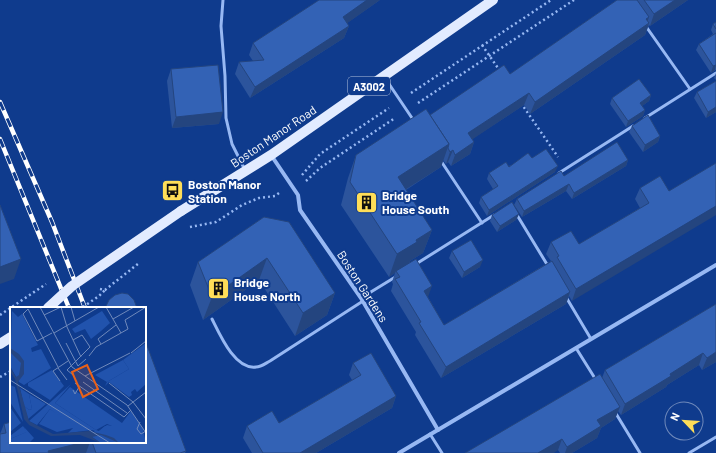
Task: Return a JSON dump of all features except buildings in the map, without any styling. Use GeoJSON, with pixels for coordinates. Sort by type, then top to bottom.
{"type":"FeatureCollection","features":[{"type":"Feature","properties":{"kind":"main road","name":"Boston Manor Road"},"geometry":{"type":"LineString","coordinates":[[49,307],[72,286],[181,211],[271,155],[493,0]]}},
{"type":"Feature","properties":{"kind":"main road"},"geometry":{"type":"LineString","coordinates":[[0,344],[10,338]]}},
{"type":"Feature","properties":{"kind":"street","name":"Boston Gardens"},"geometry":{"type":"LineString","coordinates":[[271,155],[298,195],[300,210],[362,300],[438,430]]}},
{"type":"Feature","properties":{"kind":"street"},"geometry":{"type":"LineString","coordinates":[[399,453],[716,264]]}},
{"type":"Feature","properties":{"kind":"lane"},"geometry":{"type":"LineString","coordinates":[[223,0],[221,26],[226,76],[226,118],[232,144],[245,171]]}},
{"type":"Feature","properties":{"kind":"lane"},"geometry":{"type":"LineString","coordinates":[[641,19],[690,89]]}},
{"type":"Feature","properties":{"kind":"lane"},"geometry":{"type":"LineString","coordinates":[[644,119],[716,73]]}},
{"type":"Feature","properties":{"kind":"lane"},"geometry":{"type":"LineString","coordinates":[[384,76],[416,124]]}},
{"type":"Feature","properties":{"kind":"lane"},"geometry":{"type":"LineString","coordinates":[[553,177],[638,123]]}},
{"type":"Feature","properties":{"kind":"lane"},"geometry":{"type":"LineString","coordinates":[[438,157],[482,223]]}},
{"type":"Feature","properties":{"kind":"lane"},"geometry":{"type":"LineString","coordinates":[[514,211],[550,270]]}},
{"type":"Feature","properties":{"kind":"lane"},"geometry":{"type":"LineString","coordinates":[[411,267],[499,212]]}},
{"type":"Feature","properties":{"kind":"lane"},"geometry":{"type":"LineString","coordinates":[[212,319],[226,346],[237,360],[246,367],[257,367],[270,361],[398,275]]}},
{"type":"Feature","properties":{"kind":"lane"},"geometry":{"type":"LineString","coordinates":[[566,296],[591,339]]}},
{"type":"Feature","properties":{"kind":"lane"},"geometry":{"type":"LineString","coordinates":[[576,348],[597,382]]}},
{"type":"Feature","properties":{"kind":"lane"},"geometry":{"type":"LineString","coordinates":[[613,408],[640,453]]}},
{"type":"Feature","properties":{"kind":"lane"},"geometry":{"type":"LineString","coordinates":[[430,434],[442,453]]}},
{"type":"Feature","properties":{"kind":"lane"},"geometry":{"type":"LineString","coordinates":[[689,453],[716,437]]}},
{"type":"Feature","properties":{"kind":"path"},"geometry":{"type":"LineString","coordinates":[[305,173],[320,154],[551,0]]}},
{"type":"Feature","properties":{"kind":"path"},"geometry":{"type":"LineString","coordinates":[[301,185],[320,168],[574,0]]}},
{"type":"Feature","properties":{"kind":"path"},"geometry":{"type":"LineString","coordinates":[[482,45],[502,75]]}},
{"type":"Feature","properties":{"kind":"path"},"geometry":{"type":"LineString","coordinates":[[519,100],[566,169]]}},
{"type":"Feature","properties":{"kind":"path"},"geometry":{"type":"LineString","coordinates":[[183,229],[216,222],[242,205],[258,198],[275,196],[283,190]]}},
{"type":"Feature","properties":{"kind":"path"},"geometry":{"type":"LineString","coordinates":[[12,307],[51,280]]}},
{"type":"Feature","properties":{"kind":"path"},"geometry":{"type":"LineString","coordinates":[[82,307],[99,296],[105,290]]}},
{"type":"Feature","properties":{"kind":"path"},"geometry":{"type":"LineString","coordinates":[[0,315],[10,308]]}},
{"type":"Feature","properties":{"kind":"path"},"geometry":{"type":"LineString","coordinates":[[0,377],[10,372]]}},
{"type":"Feature","properties":{"kind":"railway"},"geometry":{"type":"LineString","coordinates":[[0,102],[52,222],[85,307]]}},
{"type":"Feature","properties":{"kind":"railway"},"geometry":{"type":"LineString","coordinates":[[0,139],[69,307]]}},
{"type":"Feature","properties":{"kind":"place","name":"Boston Manor Station"},"geometry":{"type":"Point","coordinates":[172,191]}},
{"type":"Feature","properties":{"kind":"place","name":"Bridge House South"},"geometry":{"type":"Point","coordinates":[366,202]}},
{"type":"Feature","properties":{"kind":"place","name":"Bridge House North"},"geometry":{"type":"Point","coordinates":[219,289]}}]}
